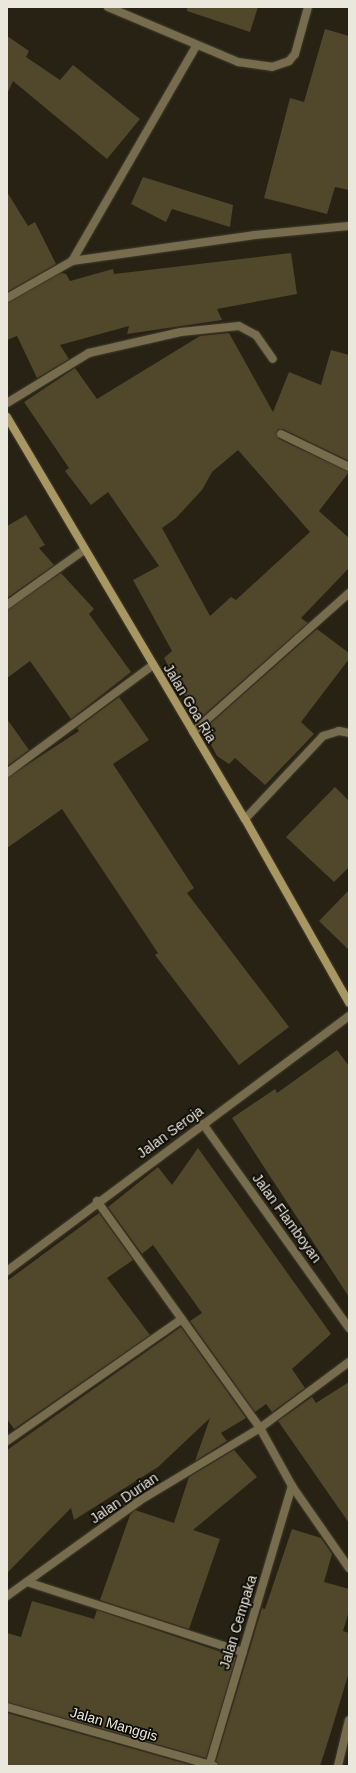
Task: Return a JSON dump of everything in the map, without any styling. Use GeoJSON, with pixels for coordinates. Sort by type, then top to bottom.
{"type":"FeatureCollection","features":[{"type":"Feature","properties":{"kind":"main road","name":"Jalan Goa Ria"},"geometry":{"type":"LineString","coordinates":[[7,417],[84,550],[245,819],[349,1003]]}},
{"type":"Feature","properties":{"kind":"street"},"geometry":{"type":"LineString","coordinates":[[108,7],[196,46],[238,62],[272,67],[289,61],[300,41],[308,7]]}},
{"type":"Feature","properties":{"kind":"street"},"geometry":{"type":"LineString","coordinates":[[72,261],[196,46]]}},
{"type":"Feature","properties":{"kind":"street"},"geometry":{"type":"LineString","coordinates":[[7,298],[72,261],[255,235],[349,226]]}},
{"type":"Feature","properties":{"kind":"street"},"geometry":{"type":"LineString","coordinates":[[7,403],[89,353],[181,332],[239,326],[256,335],[273,359]]}},
{"type":"Feature","properties":{"kind":"street"},"geometry":{"type":"LineString","coordinates":[[281,434],[349,468]]}},
{"type":"Feature","properties":{"kind":"street"},"geometry":{"type":"LineString","coordinates":[[7,605],[84,550]]}},
{"type":"Feature","properties":{"kind":"street"},"geometry":{"type":"LineString","coordinates":[[193,732],[349,593]]}},
{"type":"Feature","properties":{"kind":"street"},"geometry":{"type":"LineString","coordinates":[[7,773],[153,665]]}},
{"type":"Feature","properties":{"kind":"street"},"geometry":{"type":"LineString","coordinates":[[245,819],[323,736],[339,731],[349,733]]}},
{"type":"Feature","properties":{"kind":"street","name":"Jalan Seroja"},"geometry":{"type":"LineString","coordinates":[[7,1271],[97,1201],[349,1016]]}},
{"type":"Feature","properties":{"kind":"street","name":"Jalan Flamboyan"},"geometry":{"type":"LineString","coordinates":[[203,1124],[349,1328]]}},
{"type":"Feature","properties":{"kind":"street"},"geometry":{"type":"LineString","coordinates":[[97,1201],[260,1428],[292,1486],[349,1568]]}},
{"type":"Feature","properties":{"kind":"street"},"geometry":{"type":"LineString","coordinates":[[7,1441],[182,1319]]}},
{"type":"Feature","properties":{"kind":"street","name":"Jalan Durian"},"geometry":{"type":"LineString","coordinates":[[7,1596],[139,1501],[260,1428],[349,1362]]}},
{"type":"Feature","properties":{"kind":"street","name":"Jalan Cempaka"},"geometry":{"type":"LineString","coordinates":[[211,1766],[292,1486]]}},
{"type":"Feature","properties":{"kind":"street"},"geometry":{"type":"LineString","coordinates":[[27,1582],[243,1652]]}},
{"type":"Feature","properties":{"kind":"street","name":"Jalan Manggis"},"geometry":{"type":"LineString","coordinates":[[7,1707],[211,1766]]}},
{"type":"Feature","properties":{"kind":"street"},"geometry":{"type":"LineString","coordinates":[[338,1766],[349,1720]]}},
{"type":"Feature","properties":{"kind":"building"},"geometry":{"type":"Polygon","coordinates":[[[187,7],[258,7],[250,32],[187,11],[187,7]]]}},
{"type":"Feature","properties":{"kind":"building"},"geometry":{"type":"Polygon","coordinates":[[[325,29],[349,36],[349,190],[335,187],[327,214],[264,198],[290,98],[304,102],[325,29]]]}},
{"type":"Feature","properties":{"kind":"building"},"geometry":{"type":"Polygon","coordinates":[[[7,36],[29,51],[26,57],[60,80],[73,65],[140,119],[107,159],[13,81],[7,94],[7,36]]]}},
{"type":"Feature","properties":{"kind":"building"},"geometry":{"type":"Polygon","coordinates":[[[143,177],[233,205],[230,227],[172,209],[166,222],[131,204],[143,177]]]}},
{"type":"Feature","properties":{"kind":"building"},"geometry":{"type":"Polygon","coordinates":[[[7,192],[28,226],[35,222],[56,264],[7,292],[7,192]]]}},
{"type":"Feature","properties":{"kind":"building"},"geometry":{"type":"Polygon","coordinates":[[[291,253],[297,294],[217,309],[222,320],[127,334],[129,326],[60,345],[69,359],[37,378],[17,336],[7,340],[7,303],[61,273],[66,274],[70,281],[113,269],[114,274],[291,253]]]}},
{"type":"Feature","properties":{"kind":"building"},"geometry":{"type":"Polygon","coordinates":[[[229,333],[273,412],[289,372],[321,385],[331,350],[349,355],[349,461],[283,429],[278,429],[276,434],[279,439],[349,472],[319,511],[349,538],[349,568],[301,618],[308,623],[198,720],[164,658],[172,651],[133,580],[159,566],[108,492],[91,505],[65,471],[69,468],[24,402],[75,368],[97,399],[200,336],[229,333]],[[238,450],[212,472],[202,490],[176,518],[162,528],[210,616],[231,597],[236,600],[310,532],[238,450]]]}},
{"type":"Feature","properties":{"kind":"building"},"geometry":{"type":"Polygon","coordinates":[[[26,515],[45,545],[39,548],[54,565],[7,598],[7,526],[26,515]]]}},
{"type":"Feature","properties":{"kind":"building"},"geometry":{"type":"Polygon","coordinates":[[[61,573],[94,609],[89,614],[131,672],[71,719],[30,661],[7,678],[7,610],[61,573]]]}},
{"type":"Feature","properties":{"kind":"building"},"geometry":{"type":"Polygon","coordinates":[[[317,629],[349,653],[349,659],[301,722],[314,734],[265,785],[235,758],[229,764],[217,756],[203,730],[317,629]]]}},
{"type":"Feature","properties":{"kind":"building"},"geometry":{"type":"Polygon","coordinates":[[[119,697],[149,740],[113,764],[194,888],[187,893],[289,1027],[239,1065],[155,955],[158,953],[62,809],[7,848],[7,778],[79,731],[77,728],[119,697]]]}},
{"type":"Feature","properties":{"kind":"building"},"geometry":{"type":"Polygon","coordinates":[[[7,719],[29,750],[7,766],[7,719]]]}},
{"type":"Feature","properties":{"kind":"building"},"geometry":{"type":"Polygon","coordinates":[[[335,787],[349,801],[349,867],[334,882],[286,837],[335,787]]]}},
{"type":"Feature","properties":{"kind":"building"},"geometry":{"type":"Polygon","coordinates":[[[349,890],[349,950],[319,921],[349,890]]]}},
{"type":"Feature","properties":{"kind":"building"},"geometry":{"type":"Polygon","coordinates":[[[337,1050],[349,1066],[349,1297],[232,1118],[275,1089],[277,1093],[337,1050]]]}},
{"type":"Feature","properties":{"kind":"building"},"geometry":{"type":"Polygon","coordinates":[[[198,1148],[331,1334],[292,1369],[305,1388],[272,1412],[266,1404],[255,1412],[190,1321],[202,1313],[153,1245],[142,1254],[108,1207],[158,1167],[172,1185],[198,1148]]]}},
{"type":"Feature","properties":{"kind":"building"},"geometry":{"type":"Polygon","coordinates":[[[99,1213],[133,1260],[107,1278],[150,1335],[14,1429],[7,1419],[7,1281],[99,1213]]]}},
{"type":"Feature","properties":{"kind":"building"},"geometry":{"type":"Polygon","coordinates":[[[181,1327],[246,1418],[221,1433],[227,1441],[195,1461],[210,1418],[158,1467],[74,1520],[71,1508],[7,1573],[7,1450],[181,1327]]]}},
{"type":"Feature","properties":{"kind":"building"},"geometry":{"type":"Polygon","coordinates":[[[349,1382],[349,1523],[278,1421],[312,1397],[316,1403],[349,1382]]]}},
{"type":"Feature","properties":{"kind":"building"},"geometry":{"type":"Polygon","coordinates":[[[234,1450],[257,1477],[193,1530],[220,1539],[189,1629],[100,1600],[130,1515],[135,1510],[174,1523],[189,1477],[234,1450]]]}},
{"type":"Feature","properties":{"kind":"building"},"geometry":{"type":"Polygon","coordinates":[[[292,1529],[321,1538],[332,1554],[324,1582],[349,1589],[349,1611],[343,1631],[349,1633],[349,1672],[330,1735],[320,1766],[219,1766],[216,1761],[262,1608],[265,1609],[292,1529]]]}},
{"type":"Feature","properties":{"kind":"building"},"geometry":{"type":"Polygon","coordinates":[[[32,1601],[94,1619],[97,1610],[236,1657],[206,1758],[7,1702],[7,1633],[21,1637],[32,1601]]]}},
{"type":"Feature","properties":{"kind":"building"},"geometry":{"type":"Polygon","coordinates":[[[7,1713],[194,1766],[7,1766],[7,1713]]]}}]}
